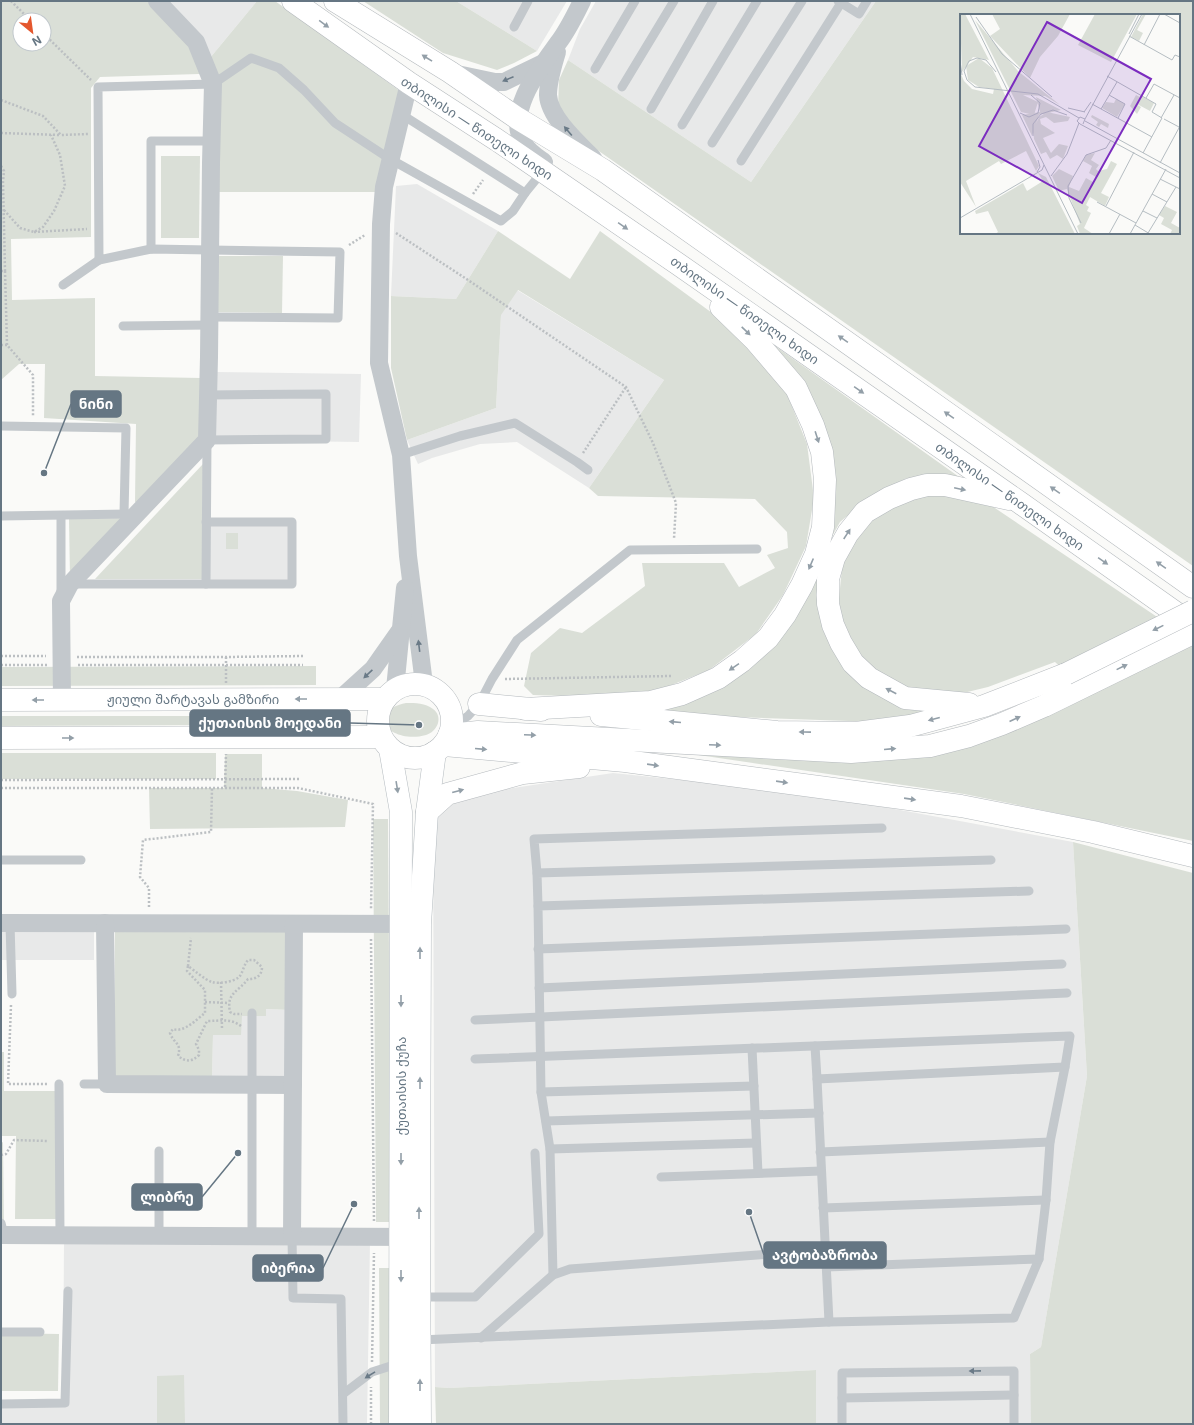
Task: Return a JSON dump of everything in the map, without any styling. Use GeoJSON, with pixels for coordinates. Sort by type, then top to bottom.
{"type":"FeatureCollection","features":[{"type":"Feature","properties":{"kind":"main road","name":"თბილისი — წითელი ხიდი"},"geometry":{"type":"LineString","coordinates":[[293,1],[409,84],[543,171],[678,264],[1193,625]]}},
{"type":"Feature","properties":{"kind":"main road"},"geometry":{"type":"LineString","coordinates":[[335,1],[450,72],[517,118],[603,170],[1193,587]]}},
{"type":"Feature","properties":{"kind":"main road"},"geometry":{"type":"LineString","coordinates":[[525,709],[651,702],[682,694],[718,678],[742,661],[768,638],[785,615],[802,585],[816,554],[823,526],[826,480],[822,452],[813,425],[796,388],[755,340],[678,264]]}},
{"type":"Feature","properties":{"kind":"main road"},"geometry":{"type":"LineString","coordinates":[[984,706],[905,698],[869,678],[853,663],[841,643],[833,625],[828,604],[828,579],[834,558],[848,532],[865,512],[889,498],[911,489],[927,486],[945,486],[1019,502]]}},
{"type":"Feature","properties":{"kind":"main road"},"geometry":{"type":"LineString","coordinates":[[447,702],[777,732],[856,733],[910,726],[984,706],[1066,674],[1193,611]]}},
{"type":"Feature","properties":{"kind":"main road"},"geometry":{"type":"LineString","coordinates":[[445,740],[452,714],[447,702],[441,694],[433,688],[424,684],[409,684],[390,694],[380,707],[377,718],[378,728],[386,743],[404,757],[412,758],[420,758],[445,740],[478,732],[835,752],[859,752],[930,746],[969,736],[1044,706],[1193,633]]}},
{"type":"Feature","properties":{"kind":"main road","name":"ჟიული შარტავას გამზირი"},"geometry":{"type":"LineString","coordinates":[[1,700],[340,699],[390,694]]}},
{"type":"Feature","properties":{"kind":"main road"},"geometry":{"type":"LineString","coordinates":[[1,738],[386,743]]}},
{"type":"Feature","properties":{"kind":"main road"},"geometry":{"type":"LineString","coordinates":[[445,740],[625,761],[961,806],[1093,832],[1193,856]]}},
{"type":"Feature","properties":{"kind":"main road","name":"ქუთაისის ქუჩა"},"geometry":{"type":"LineString","coordinates":[[410,924],[427,812],[445,740]]}},
{"type":"Feature","properties":{"kind":"main road","name":"ქუთაისის ქუჩა"},"geometry":{"type":"LineString","coordinates":[[386,743],[401,812],[410,924],[410,1237],[400,1362],[400,1424]]}},
{"type":"Feature","properties":{"kind":"main road"},"geometry":{"type":"LineString","coordinates":[[427,812],[447,794],[524,773],[625,761]]}},
{"type":"Feature","properties":{"kind":"main road","name":"ქუთაისის ქუჩა"},"geometry":{"type":"LineString","coordinates":[[410,1237],[419,1297],[420,1424]]}},
{"type":"Feature","properties":{"kind":"street"},"geometry":{"type":"LineString","coordinates":[[62,700],[61,601],[70,584],[131,514],[207,440],[213,84],[196,42],[157,1]]}},
{"type":"Feature","properties":{"kind":"street"},"geometry":{"type":"LineString","coordinates":[[582,1],[559,42],[543,63],[523,99],[517,118],[523,143],[530,152],[564,177],[591,204]]}},
{"type":"Feature","properties":{"kind":"street"},"geometry":{"type":"LineString","coordinates":[[559,42],[549,81],[548,96],[551,109],[578,143],[603,170]]}},
{"type":"Feature","properties":{"kind":"street"},"geometry":{"type":"LineString","coordinates":[[450,72],[478,80],[504,82],[543,63]]}},
{"type":"Feature","properties":{"kind":"street"},"geometry":{"type":"LineString","coordinates":[[409,84],[384,187],[381,224],[379,363],[401,455],[408,556],[424,684]]}},
{"type":"Feature","properties":{"kind":"street"},"geometry":{"type":"LineString","coordinates":[[390,694],[400,631],[408,556]]}},
{"type":"Feature","properties":{"kind":"street"},"geometry":{"type":"LineString","coordinates":[[340,699],[373,669],[400,631]]}},
{"type":"Feature","properties":{"kind":"street"},"geometry":{"type":"LineString","coordinates":[[5,923],[410,924]]}},
{"type":"Feature","properties":{"kind":"street"},"geometry":{"type":"LineString","coordinates":[[105,923],[107,1084],[293,1085]]}},
{"type":"Feature","properties":{"kind":"street"},"geometry":{"type":"LineString","coordinates":[[292,1236],[294,924]]}},
{"type":"Feature","properties":{"kind":"street"},"geometry":{"type":"LineString","coordinates":[[2,1231],[60,1236],[410,1237]]}},
{"type":"Feature","properties":{"kind":"lane"},"geometry":{"type":"LineString","coordinates":[[514,27],[528,1]]}},
{"type":"Feature","properties":{"kind":"lane"},"geometry":{"type":"LineString","coordinates":[[595,69],[635,1]]}},
{"type":"Feature","properties":{"kind":"lane"},"geometry":{"type":"LineString","coordinates":[[622,87],[674,1]]}},
{"type":"Feature","properties":{"kind":"lane"},"geometry":{"type":"LineString","coordinates":[[651,108],[713,1]]}},
{"type":"Feature","properties":{"kind":"lane"},"geometry":{"type":"LineString","coordinates":[[682,125],[757,1]]}},
{"type":"Feature","properties":{"kind":"lane"},"geometry":{"type":"LineString","coordinates":[[712,143],[802,1]]}},
{"type":"Feature","properties":{"kind":"lane"},"geometry":{"type":"LineString","coordinates":[[741,161],[840,2],[859,14],[867,1]]}},
{"type":"Feature","properties":{"kind":"lane"},"geometry":{"type":"LineString","coordinates":[[99,260],[98,87],[213,84],[251,58],[279,68],[304,90],[335,122],[390,159],[501,221],[513,211],[543,171]]}},
{"type":"Feature","properties":{"kind":"lane"},"geometry":{"type":"LineString","coordinates":[[401,114],[525,193]]}},
{"type":"Feature","properties":{"kind":"lane"},"geometry":{"type":"LineString","coordinates":[[151,249],[151,141],[212,141]]}},
{"type":"Feature","properties":{"kind":"lane"},"geometry":{"type":"LineString","coordinates":[[63,285],[99,260],[151,249],[340,252],[338,318],[210,321],[123,326]]}},
{"type":"Feature","properties":{"kind":"lane"},"geometry":{"type":"LineString","coordinates":[[206,584],[207,440],[326,439],[326,394],[208,395]]}},
{"type":"Feature","properties":{"kind":"lane"},"geometry":{"type":"LineString","coordinates":[[401,455],[460,436],[516,423],[588,470]]}},
{"type":"Feature","properties":{"kind":"lane"},"geometry":{"type":"LineString","coordinates":[[1,426],[126,428],[131,514],[1,516]]}},
{"type":"Feature","properties":{"kind":"lane"},"geometry":{"type":"LineString","coordinates":[[61,516],[61,601]]}},
{"type":"Feature","properties":{"kind":"lane"},"geometry":{"type":"LineString","coordinates":[[70,584],[292,584],[292,522],[206,522]]}},
{"type":"Feature","properties":{"kind":"lane"},"geometry":{"type":"LineString","coordinates":[[445,740],[479,704],[492,679],[517,640],[630,550],[757,549]]}},
{"type":"Feature","properties":{"kind":"lane"},"geometry":{"type":"LineString","coordinates":[[552,1275],[550,1149],[541,1092],[538,906],[534,838],[882,828]]}},
{"type":"Feature","properties":{"kind":"lane"},"geometry":{"type":"LineString","coordinates":[[1,860],[81,860]]}},
{"type":"Feature","properties":{"kind":"lane"},"geometry":{"type":"LineString","coordinates":[[537,873],[991,860]]}},
{"type":"Feature","properties":{"kind":"lane"},"geometry":{"type":"LineString","coordinates":[[538,906],[1029,891]]}},
{"type":"Feature","properties":{"kind":"lane"},"geometry":{"type":"LineString","coordinates":[[5,923],[12,994]]}},
{"type":"Feature","properties":{"kind":"lane"},"geometry":{"type":"LineString","coordinates":[[538,949],[1066,929]]}},
{"type":"Feature","properties":{"kind":"lane"},"geometry":{"type":"LineString","coordinates":[[539,988],[1062,964]]}},
{"type":"Feature","properties":{"kind":"lane"},"geometry":{"type":"LineString","coordinates":[[476,1020],[1067,993]]}},
{"type":"Feature","properties":{"kind":"lane"},"geometry":{"type":"LineString","coordinates":[[252,1013],[252,1236]]}},
{"type":"Feature","properties":{"kind":"lane"},"geometry":{"type":"LineString","coordinates":[[420,1340],[829,1322],[1014,1318],[1039,1259],[1046,1200],[1050,1142],[1066,1067],[1070,1036],[475,1059]]}},
{"type":"Feature","properties":{"kind":"lane"},"geometry":{"type":"LineString","coordinates":[[815,1046],[829,1322]]}},
{"type":"Feature","properties":{"kind":"lane"},"geometry":{"type":"LineString","coordinates":[[752,1048],[758,1173]]}},
{"type":"Feature","properties":{"kind":"lane"},"geometry":{"type":"LineString","coordinates":[[817,1079],[1066,1067]]}},
{"type":"Feature","properties":{"kind":"lane"},"geometry":{"type":"LineString","coordinates":[[59,1084],[60,1236]]}},
{"type":"Feature","properties":{"kind":"lane"},"geometry":{"type":"LineString","coordinates":[[84,1084],[107,1084]]}},
{"type":"Feature","properties":{"kind":"lane"},"geometry":{"type":"LineString","coordinates":[[541,1092],[754,1086]]}},
{"type":"Feature","properties":{"kind":"lane"},"geometry":{"type":"LineString","coordinates":[[546,1121],[819,1113]]}},
{"type":"Feature","properties":{"kind":"lane"},"geometry":{"type":"LineString","coordinates":[[820,1152],[1050,1142]]}},
{"type":"Feature","properties":{"kind":"lane"},"geometry":{"type":"LineString","coordinates":[[550,1149],[756,1143]]}},
{"type":"Feature","properties":{"kind":"lane"},"geometry":{"type":"LineString","coordinates":[[159,1151],[159,1236]]}},
{"type":"Feature","properties":{"kind":"lane"},"geometry":{"type":"LineString","coordinates":[[419,1297],[475,1297],[539,1234],[535,1153]]}},
{"type":"Feature","properties":{"kind":"lane"},"geometry":{"type":"LineString","coordinates":[[661,1177],[821,1171]]}},
{"type":"Feature","properties":{"kind":"lane"},"geometry":{"type":"LineString","coordinates":[[823,1208],[1046,1200]]}},
{"type":"Feature","properties":{"kind":"lane"},"geometry":{"type":"LineString","coordinates":[[292,1236],[293,1298],[341,1299],[343,1424]]}},
{"type":"Feature","properties":{"kind":"lane"},"geometry":{"type":"LineString","coordinates":[[481,1338],[552,1275],[570,1269],[825,1250]]}},
{"type":"Feature","properties":{"kind":"lane"},"geometry":{"type":"LineString","coordinates":[[826,1267],[1039,1259]]}},
{"type":"Feature","properties":{"kind":"lane"},"geometry":{"type":"LineString","coordinates":[[1,1404],[65,1404],[68,1291]]}},
{"type":"Feature","properties":{"kind":"lane"},"geometry":{"type":"LineString","coordinates":[[1,1332],[40,1332]]}},
{"type":"Feature","properties":{"kind":"lane"},"geometry":{"type":"LineString","coordinates":[[343,1394],[372,1372],[400,1362]]}},
{"type":"Feature","properties":{"kind":"lane"},"geometry":{"type":"LineString","coordinates":[[842,1424],[842,1373],[1014,1371],[1014,1424]]}},
{"type":"Feature","properties":{"kind":"lane"},"geometry":{"type":"LineString","coordinates":[[842,1398],[1014,1395]]}},
{"type":"Feature","properties":{"kind":"path"},"geometry":{"type":"LineString","coordinates":[[11,1],[22,12]]}},
{"type":"Feature","properties":{"kind":"path"},"geometry":{"type":"LineString","coordinates":[[52,42],[98,87]]}},
{"type":"Feature","properties":{"kind":"path"},"geometry":{"type":"LineString","coordinates":[[1,100],[43,116],[61,135]]}},
{"type":"Feature","properties":{"kind":"path"},"geometry":{"type":"LineString","coordinates":[[1,133],[61,135],[98,133]]}},
{"type":"Feature","properties":{"kind":"path"},"geometry":{"type":"LineString","coordinates":[[34,232],[43,227],[54,211],[65,186],[60,156],[51,135]]}},
{"type":"Feature","properties":{"kind":"path"},"geometry":{"type":"LineString","coordinates":[[1,166],[4,171],[2,183],[7,345],[33,375],[34,427]]}},
{"type":"Feature","properties":{"kind":"path"},"geometry":{"type":"LineString","coordinates":[[467,202],[490,170]]}},
{"type":"Feature","properties":{"kind":"path"},"geometry":{"type":"LineString","coordinates":[[4,210],[20,228],[34,232],[98,228]]}},
{"type":"Feature","properties":{"kind":"path"},"geometry":{"type":"LineString","coordinates":[[340,252],[381,224],[468,280],[626,387],[653,443],[676,503],[674,550]]}},
{"type":"Feature","properties":{"kind":"path"},"geometry":{"type":"LineString","coordinates":[[1,345],[7,345]]}},
{"type":"Feature","properties":{"kind":"path"},"geometry":{"type":"LineString","coordinates":[[577,462],[626,387]]}},
{"type":"Feature","properties":{"kind":"path"},"geometry":{"type":"LineString","coordinates":[[1,656],[62,661],[303,665]]}},
{"type":"Feature","properties":{"kind":"path"},"geometry":{"type":"LineString","coordinates":[[1,665],[62,661],[304,656]]}},
{"type":"Feature","properties":{"kind":"path"},"geometry":{"type":"LineString","coordinates":[[492,679],[671,676]]}},
{"type":"Feature","properties":{"kind":"path"},"geometry":{"type":"LineString","coordinates":[[1,780],[300,779]]}},
{"type":"Feature","properties":{"kind":"path"},"geometry":{"type":"LineString","coordinates":[[1,788],[298,788],[373,804],[371,924],[374,1236],[371,1424]]}},
{"type":"Feature","properties":{"kind":"path"},"geometry":{"type":"LineString","coordinates":[[149,924],[149,888],[140,877],[143,840],[211,832],[212,788]]}},
{"type":"Feature","properties":{"kind":"path"},"geometry":{"type":"LineString","coordinates":[[192,924],[187,971],[205,990],[205,1013],[184,1028],[177,1031],[173,1029],[170,1034],[172,1040],[178,1043],[180,1050],[178,1056],[183,1060],[190,1061],[199,1056],[199,1050],[196,1044],[208,1021],[230,1020],[237,1022],[240,1026],[252,1028]]}},
{"type":"Feature","properties":{"kind":"path"},"geometry":{"type":"LineString","coordinates":[[188,966],[211,982],[228,982],[238,978],[248,960],[254,960],[262,967],[262,971],[259,976],[254,979],[248,979],[233,993],[229,1003],[230,1012],[234,1014],[252,1013]]}},
{"type":"Feature","properties":{"kind":"path"},"geometry":{"type":"LineString","coordinates":[[221,982],[222,1029]]}},
{"type":"Feature","properties":{"kind":"path"},"geometry":{"type":"LineString","coordinates":[[12,994],[8,1084],[59,1084]]}},
{"type":"Feature","properties":{"kind":"path"},"geometry":{"type":"LineString","coordinates":[[205,1002],[229,1003]]}},
{"type":"Feature","properties":{"kind":"path"},"geometry":{"type":"LineString","coordinates":[[1,1154],[6,1154],[14,1140],[60,1141]]}},
{"type":"Feature","properties":{"kind":"shaded area"},"geometry":{"type":"Polygon","coordinates":[[[1,1],[161,1],[210,58],[199,74],[100,77],[91,88],[91,237],[11,239],[12,300],[95,298],[95,376],[201,378],[200,442],[147,501],[135,502],[136,424],[44,418],[45,364],[19,364],[1,380],[1,1]]]}},
{"type":"Feature","properties":{"kind":"shaded area"},"geometry":{"type":"Polygon","coordinates":[[[161,1],[257,1],[210,58],[161,1]]]}},
{"type":"Feature","properties":{"kind":"shaded area"},"geometry":{"type":"Polygon","coordinates":[[[257,1],[275,1],[400,91],[376,192],[213,192],[210,58],[257,1]]]}},
{"type":"Feature","properties":{"kind":"shaded area"},"geometry":{"type":"Polygon","coordinates":[[[363,1],[456,1],[537,51],[497,70],[443,53],[363,1]]]}},
{"type":"Feature","properties":{"kind":"shaded area"},"geometry":{"type":"Polygon","coordinates":[[[456,1],[567,1],[537,51],[456,1]]]}},
{"type":"Feature","properties":{"kind":"shaded area"},"geometry":{"type":"Polygon","coordinates":[[[596,1],[876,1],[751,182],[568,60],[580,29],[596,1]]]}},
{"type":"Feature","properties":{"kind":"shaded area"},"geometry":{"type":"Polygon","coordinates":[[[876,1],[1193,1],[1193,566],[583,140],[558,108],[559,80],[568,60],[751,182],[876,1]]]}},
{"type":"Feature","properties":{"kind":"shaded area"},"geometry":{"type":"Polygon","coordinates":[[[161,156],[200,156],[199,238],[161,238],[161,156]]]}},
{"type":"Feature","properties":{"kind":"shaded area"},"geometry":{"type":"Polygon","coordinates":[[[417,184],[498,231],[456,299],[391,296],[396,186],[417,184]]]}},
{"type":"Feature","properties":{"kind":"shaded area"},"geometry":{"type":"Polygon","coordinates":[[[498,231],[570,279],[600,231],[734,329],[760,356],[787,394],[807,444],[814,498],[806,546],[783,595],[756,634],[709,670],[659,690],[603,697],[533,695],[524,686],[531,653],[560,628],[582,633],[645,586],[642,563],[724,563],[739,587],[775,568],[767,555],[788,548],[787,532],[755,499],[598,496],[589,488],[664,380],[518,290],[501,315],[496,408],[407,440],[391,368],[391,296],[456,299],[498,231]]]}},
{"type":"Feature","properties":{"kind":"shaded area"},"geometry":{"type":"Polygon","coordinates":[[[218,256],[283,256],[282,313],[218,312],[218,256]]]}},
{"type":"Feature","properties":{"kind":"shaded area"},"geometry":{"type":"Polygon","coordinates":[[[517,290],[664,380],[589,488],[517,442],[480,444],[432,458],[418,464],[407,440],[496,408],[501,314],[517,290]]]}},
{"type":"Feature","properties":{"kind":"shaded area"},"geometry":{"type":"Polygon","coordinates":[[[775,346],[962,479],[907,478],[868,498],[840,522],[825,549],[816,595],[823,630],[843,666],[933,710],[878,722],[648,714],[768,649],[830,510],[801,384],[775,346]]]}},
{"type":"Feature","properties":{"kind":"shaded area"},"geometry":{"type":"Polygon","coordinates":[[[216,372],[361,374],[359,442],[214,440],[216,372]]]}},
{"type":"Feature","properties":{"kind":"shaded area"},"geometry":{"type":"Polygon","coordinates":[[[203,464],[202,579],[95,579],[203,464]]]}},
{"type":"Feature","properties":{"kind":"shaded area"},"geometry":{"type":"Polygon","coordinates":[[[947,492],[986,502],[1193,641],[1193,841],[964,794],[678,752],[848,759],[1087,692],[1055,662],[988,687],[959,694],[929,696],[879,674],[858,658],[842,631],[839,599],[842,567],[853,539],[881,509],[920,493],[947,492]]]}},
{"type":"Feature","properties":{"kind":"shaded area"},"geometry":{"type":"Polygon","coordinates":[[[127,518],[70,578],[69,519],[127,518]]]}},
{"type":"Feature","properties":{"kind":"shaded area"},"geometry":{"type":"Polygon","coordinates":[[[209,524],[289,524],[289,582],[209,582],[209,524]]]}},
{"type":"Feature","properties":{"kind":"shaded area"},"geometry":{"type":"Polygon","coordinates":[[[226,533],[238,533],[238,549],[226,549],[226,533]]]}},
{"type":"Feature","properties":{"kind":"shaded area"},"geometry":{"type":"Polygon","coordinates":[[[316,666],[316,685],[1,686],[1,667],[316,666]]]}},
{"type":"Feature","properties":{"kind":"shaded area"},"geometry":{"type":"Polygon","coordinates":[[[406,703],[424,704],[433,709],[439,720],[436,728],[426,735],[413,737],[393,732],[386,726],[384,720],[386,713],[393,707],[406,703]]]}},
{"type":"Feature","properties":{"kind":"shaded area"},"geometry":{"type":"Polygon","coordinates":[[[1,716],[217,716],[217,725],[1,726],[1,716]]]}},
{"type":"Feature","properties":{"kind":"shaded area"},"geometry":{"type":"Polygon","coordinates":[[[1,753],[216,753],[216,779],[1,779],[1,753]]]}},
{"type":"Feature","properties":{"kind":"shaded area"},"geometry":{"type":"Polygon","coordinates":[[[225,754],[262,754],[262,788],[297,791],[348,800],[345,827],[150,829],[149,788],[224,788],[225,754]]]}},
{"type":"Feature","properties":{"kind":"shaded area"},"geometry":{"type":"Polygon","coordinates":[[[613,773],[808,793],[1073,842],[1087,1076],[1041,1347],[1030,1354],[1032,1424],[816,1424],[816,1370],[449,1388],[435,1387],[433,811],[473,794],[613,773]]]}},
{"type":"Feature","properties":{"kind":"shaded area"},"geometry":{"type":"Polygon","coordinates":[[[373,819],[388,819],[391,1222],[376,1222],[373,819]]]}},
{"type":"Feature","properties":{"kind":"shaded area"},"geometry":{"type":"Polygon","coordinates":[[[1073,842],[1193,873],[1193,1424],[1031,1424],[1030,1354],[1041,1347],[1087,1076],[1073,842]]]}},
{"type":"Feature","properties":{"kind":"shaded area"},"geometry":{"type":"Polygon","coordinates":[[[1,929],[94,929],[94,960],[1,960],[1,929]]]}},
{"type":"Feature","properties":{"kind":"shaded area"},"geometry":{"type":"Polygon","coordinates":[[[115,930],[290,932],[290,1010],[266,1009],[266,1016],[242,1016],[241,1035],[213,1035],[212,1077],[114,1077],[115,930]]]}},
{"type":"Feature","properties":{"kind":"shaded area"},"geometry":{"type":"Polygon","coordinates":[[[265,1009],[290,1010],[289,1078],[212,1077],[213,1035],[242,1016],[265,1016],[265,1009]]]}},
{"type":"Feature","properties":{"kind":"shaded area"},"geometry":{"type":"Polygon","coordinates":[[[1,1052],[4,1052],[4,1091],[56,1091],[56,1219],[15,1219],[16,1136],[1,1136],[1,1052]]]}},
{"type":"Feature","properties":{"kind":"shaded area"},"geometry":{"type":"Polygon","coordinates":[[[3,1142],[4,1229],[1,1229],[1,1143],[3,1142]]]}},
{"type":"Feature","properties":{"kind":"shaded area"},"geometry":{"type":"Polygon","coordinates":[[[64,1241],[370,1242],[367,1424],[1,1424],[1,1402],[63,1401],[64,1241]]]}},
{"type":"Feature","properties":{"kind":"shaded area"},"geometry":{"type":"Polygon","coordinates":[[[379,1268],[390,1268],[392,1424],[380,1424],[379,1268]]]}},
{"type":"Feature","properties":{"kind":"shaded area"},"geometry":{"type":"Polygon","coordinates":[[[1,1333],[59,1334],[58,1391],[1,1391],[1,1333]]]}},
{"type":"Feature","properties":{"kind":"shaded area"},"geometry":{"type":"Polygon","coordinates":[[[816,1370],[816,1424],[436,1424],[435,1387],[449,1388],[816,1370]]]}},
{"type":"Feature","properties":{"kind":"shaded area"},"geometry":{"type":"Polygon","coordinates":[[[184,1375],[185,1424],[157,1424],[157,1376],[184,1375]]]}},
{"type":"Feature","properties":{"kind":"place","name":"ნინი"},"geometry":{"type":"Point","coordinates":[44,473]}},
{"type":"Feature","properties":{"kind":"place","name":"ქუთაისის მოედანი"},"geometry":{"type":"Point","coordinates":[419,725]}},
{"type":"Feature","properties":{"kind":"place","name":"ლიბრე"},"geometry":{"type":"Point","coordinates":[238,1153]}},
{"type":"Feature","properties":{"kind":"place","name":"იბერია"},"geometry":{"type":"Point","coordinates":[354,1204]}},
{"type":"Feature","properties":{"kind":"place","name":"ავტობაზრობა"},"geometry":{"type":"Point","coordinates":[749,1212]}}]}
